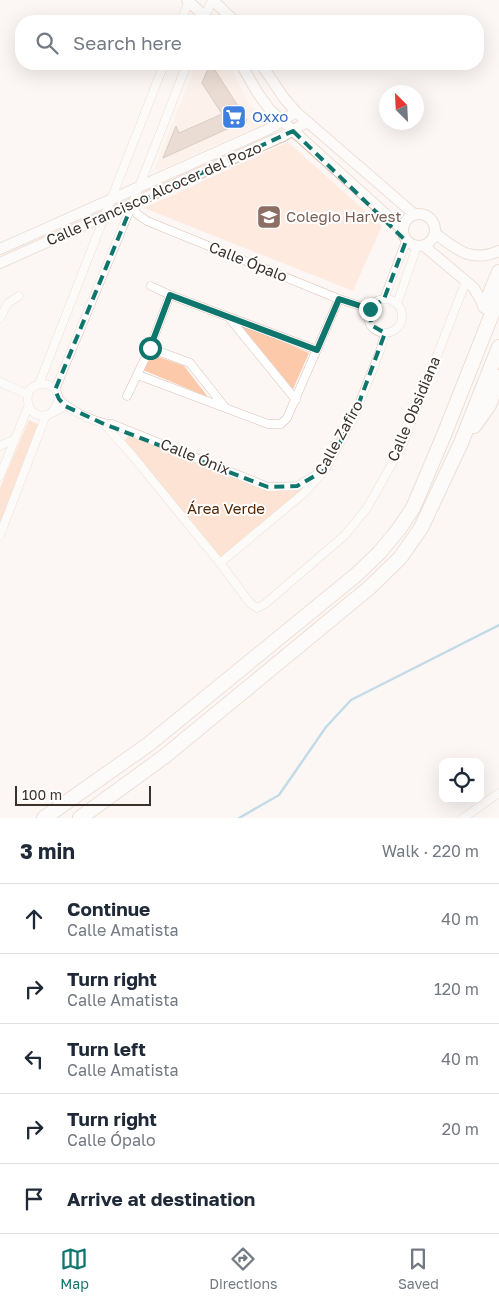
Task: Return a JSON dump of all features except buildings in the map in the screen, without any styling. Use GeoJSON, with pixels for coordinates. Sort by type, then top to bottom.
{"type":"FeatureCollection","features":[{"type":"Feature","properties":{"kind":"highway"},"geometry":{"type":"LineString","coordinates":[[444,435],[459,379],[499,272]]}},
{"type":"Feature","properties":{"kind":"highway"},"geometry":{"type":"LineString","coordinates":[[44,818],[149,744],[356,575],[394,535],[413,508],[499,296]]}},
{"type":"Feature","properties":{"kind":"highway"},"geometry":{"type":"LineString","coordinates":[[80,818],[172,750],[369,588],[400,558],[421,528],[461,443],[499,347]]}},
{"type":"Feature","properties":{"kind":"highway"},"geometry":{"type":"LineString","coordinates":[[461,443],[489,405],[499,377]]}},
{"type":"Feature","properties":{"kind":"main road"},"geometry":{"type":"LineString","coordinates":[[213,0],[228,15]]}},
{"type":"Feature","properties":{"kind":"main road"},"geometry":{"type":"LineString","coordinates":[[188,1],[202,15]]}},
{"type":"Feature","properties":{"kind":"main road"},"geometry":{"type":"LineString","coordinates":[[245,70],[261,98],[282,122],[402,229],[406,241],[421,246],[474,288],[484,308]]}},
{"type":"Feature","properties":{"kind":"main road"},"geometry":{"type":"LineString","coordinates":[[266,70],[284,98],[296,112],[414,214]]}},
{"type":"Feature","properties":{"kind":"main road","name":"Calle Francisco Alcocer del Pozo"},"geometry":{"type":"LineString","coordinates":[[0,249],[282,122],[296,112]]}},
{"type":"Feature","properties":{"kind":"main road","name":"Calle Francisco Alcocer del Pozo"},"geometry":{"type":"LineString","coordinates":[[0,263],[132,205],[293,131],[307,122]]}},
{"type":"Feature","properties":{"kind":"main road"},"geometry":{"type":"LineString","coordinates":[[402,229],[406,219],[414,214],[420,213],[430,218],[435,228],[435,233],[431,241],[421,246]]}},
{"type":"Feature","properties":{"kind":"main road"},"geometry":{"type":"LineString","coordinates":[[435,233],[456,249],[472,256],[489,255],[499,251]]}},
{"type":"Feature","properties":{"kind":"street"},"geometry":{"type":"LineString","coordinates":[[207,15],[213,0]]}},
{"type":"Feature","properties":{"kind":"street"},"geometry":{"type":"LineString","coordinates":[[183,15],[188,1]]}},
{"type":"Feature","properties":{"kind":"street"},"geometry":{"type":"LineString","coordinates":[[38,384],[162,70]]}},
{"type":"Feature","properties":{"kind":"street"},"geometry":{"type":"LineString","coordinates":[[55,390],[140,187],[185,70]]}},
{"type":"Feature","properties":{"kind":"street","name":"Calle Ópalo"},"geometry":{"type":"LineString","coordinates":[[132,205],[137,214],[147,222],[339,299],[370,309]]}},
{"type":"Feature","properties":{"kind":"street"},"geometry":{"type":"LineString","coordinates":[[384,300],[406,241]]}},
{"type":"Feature","properties":{"kind":"street"},"geometry":{"type":"LineString","coordinates":[[397,304],[421,246]]}},
{"type":"Feature","properties":{"kind":"street","name":"Calle Obsidiana"},"geometry":{"type":"LineString","coordinates":[[220,563],[250,603],[258,608],[345,536],[367,508],[402,446],[466,281]]}},
{"type":"Feature","properties":{"kind":"street"},"geometry":{"type":"LineString","coordinates":[[151,286],[170,295],[317,350]]}},
{"type":"Feature","properties":{"kind":"street"},"geometry":{"type":"LineString","coordinates":[[127,396],[150,348],[170,295]]}},
{"type":"Feature","properties":{"kind":"street"},"geometry":{"type":"LineString","coordinates":[[0,318],[8,302],[19,296]]}},
{"type":"Feature","properties":{"kind":"street"},"geometry":{"type":"LineString","coordinates":[[138,375],[268,424],[281,424],[287,418],[296,400],[339,299]]}},
{"type":"Feature","properties":{"kind":"street"},"geometry":{"type":"LineString","coordinates":[[384,300],[393,301],[397,304],[402,314],[402,320],[396,329],[385,333],[371,325],[369,320],[370,309],[373,304],[384,300]]}},
{"type":"Feature","properties":{"kind":"street"},"geometry":{"type":"LineString","coordinates":[[229,317],[296,400]]}},
{"type":"Feature","properties":{"kind":"street","name":"Calle Zafiro"},"geometry":{"type":"LineString","coordinates":[[220,563],[304,493],[325,470],[353,419],[380,351],[385,333]]}},
{"type":"Feature","properties":{"kind":"street"},"geometry":{"type":"LineString","coordinates":[[150,348],[190,363],[225,407]]}},
{"type":"Feature","properties":{"kind":"street"},"geometry":{"type":"LineString","coordinates":[[0,382],[27,394]]}},
{"type":"Feature","properties":{"kind":"street"},"geometry":{"type":"LineString","coordinates":[[0,476],[28,407],[27,394],[30,389],[38,384],[48,384],[55,390],[59,399],[58,404],[50,413],[0,535]]}},
{"type":"Feature","properties":{"kind":"street","name":"Calle Ónix"},"geometry":{"type":"LineString","coordinates":[[59,399],[65,406],[104,424],[112,424],[268,487],[297,486],[325,470]]}},
{"type":"Feature","properties":{"kind":"street"},"geometry":{"type":"LineString","coordinates":[[28,407],[36,414],[50,413],[65,406]]}},
{"type":"Feature","properties":{"kind":"street"},"geometry":{"type":"LineString","coordinates":[[104,424],[131,454],[220,563]]}},
{"type":"Feature","properties":{"kind":"street"},"geometry":{"type":"LineString","coordinates":[[119,441],[119,436],[122,432],[129,431]]}},
{"type":"Feature","properties":{"kind":"street"},"geometry":{"type":"LineString","coordinates":[[0,446],[15,439]]}},
{"type":"Feature","properties":{"kind":"street"},"geometry":{"type":"LineString","coordinates":[[463,818],[499,793]]}},
{"type":"Feature","properties":{"kind":"highlighted area"},"geometry":{"type":"Polygon","coordinates":[[[293,131],[406,241],[384,299],[370,309],[371,325],[385,333],[353,419],[325,470],[297,486],[268,487],[104,424],[65,406],[55,390],[132,205],[293,131]]]}},
{"type":"Feature","properties":{"kind":"shaded area"},"geometry":{"type":"Polygon","coordinates":[[[194,70],[232,70],[249,104],[270,121],[158,171],[154,169],[194,70]]]}},
{"type":"Feature","properties":{"kind":"shaded area","name":"Colegio Harvest"},"geometry":{"type":"Polygon","coordinates":[[[288,142],[382,226],[353,291],[144,208],[288,142]]]}},
{"type":"Feature","properties":{"kind":"green space"},"geometry":{"type":"Polygon","coordinates":[[[239,323],[309,353],[293,389],[239,323]]]}},
{"type":"Feature","properties":{"kind":"green space"},"geometry":{"type":"Polygon","coordinates":[[[151,354],[184,366],[208,397],[143,370],[151,354]]]}},
{"type":"Feature","properties":{"kind":"green space"},"geometry":{"type":"Polygon","coordinates":[[[29,420],[42,426],[0,523],[0,488],[29,420]]]}},
{"type":"Feature","properties":{"kind":"green space","name":"Área Verde"},"geometry":{"type":"Polygon","coordinates":[[[128,436],[134,436],[258,483],[308,484],[295,498],[221,562],[133,452],[125,440],[128,436]]]}},
{"type":"Feature","properties":{"kind":"waterway"},"geometry":{"type":"LineString","coordinates":[[239,818],[279,795],[326,727],[351,700],[499,625]]}},
{"type":"Feature","properties":{"kind":"place","name":"Oxxo"},"geometry":{"type":"Point","coordinates":[234,117]}},
{"type":"Feature","properties":{"kind":"place","name":"Colegio Harvest"},"geometry":{"type":"Point","coordinates":[269,217]}},
{"type":"Feature","properties":{"kind":"route"},"geometry":{"type":"LineString","coordinates":[[150,348],[170,295],[317,350],[339,299],[370,309]]}}]}
